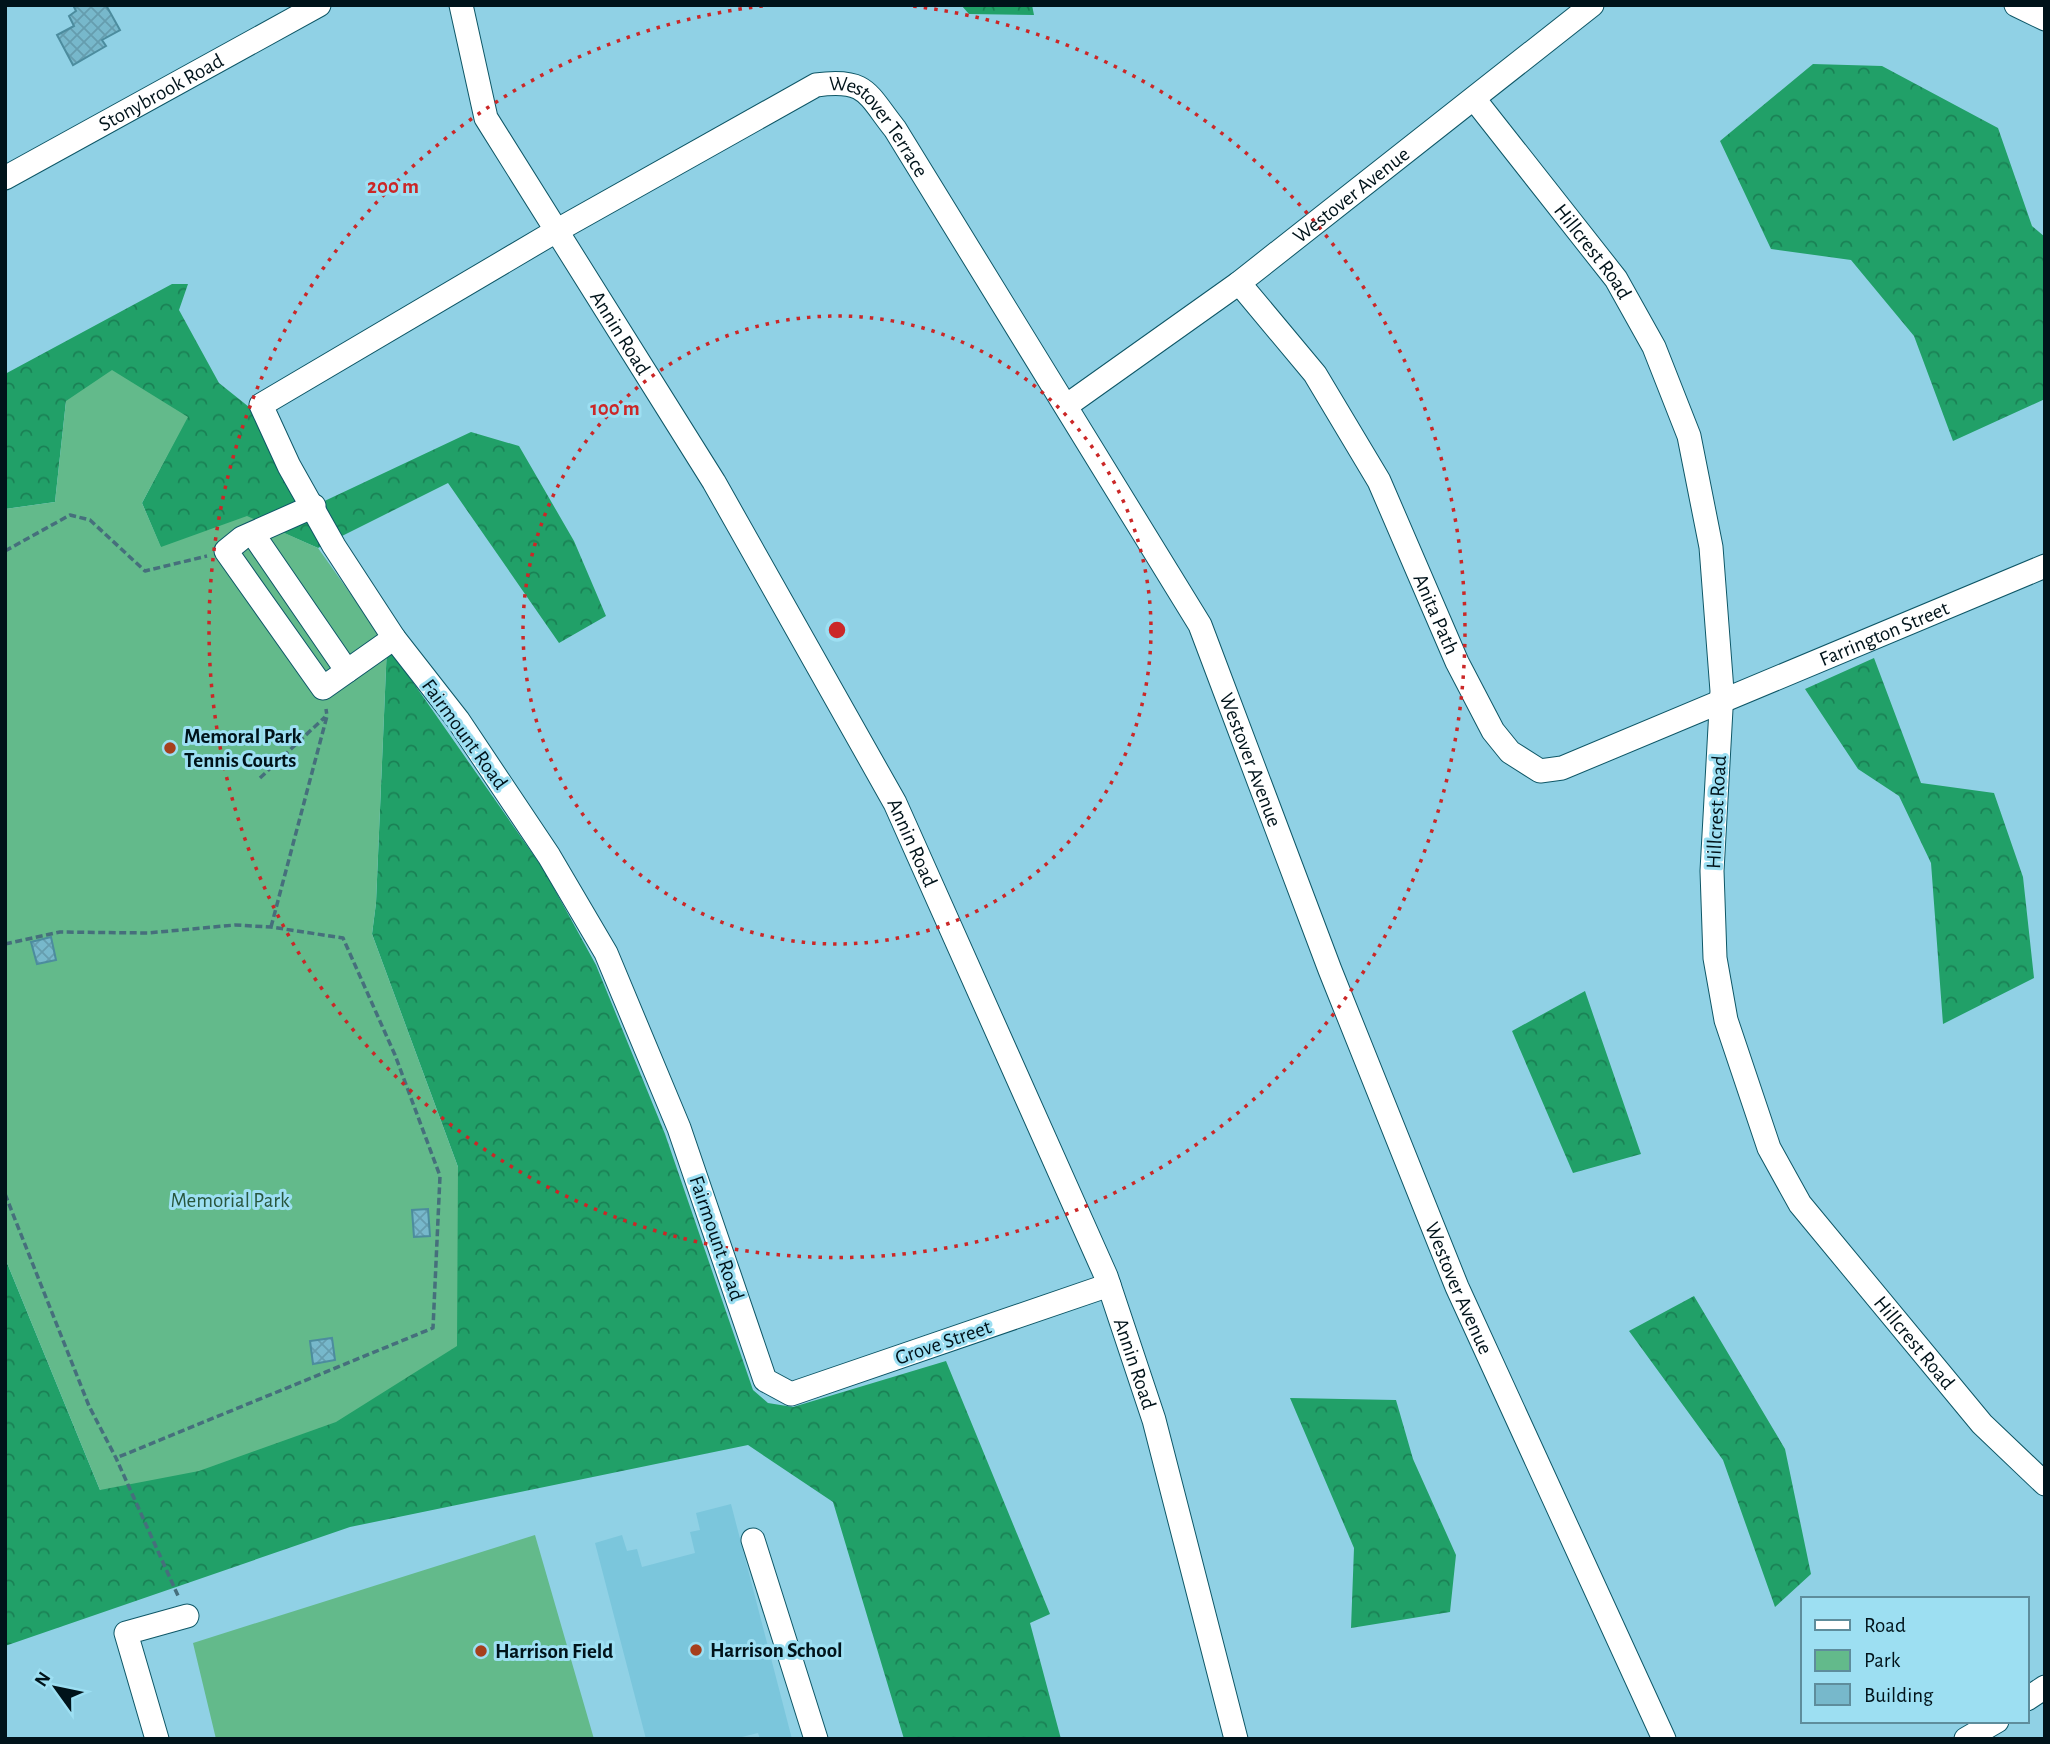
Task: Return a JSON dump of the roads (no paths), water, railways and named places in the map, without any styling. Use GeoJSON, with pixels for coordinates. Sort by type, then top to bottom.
{"type":"FeatureCollection","features":[{"type":"Feature","properties":{"kind":"street","name":"Stonybrook Road"},"geometry":{"type":"LineString","coordinates":[[5,178],[319,5]]}},
{"type":"Feature","properties":{"kind":"street","name":"Annin Road"},"geometry":{"type":"LineString","coordinates":[[461,5],[486,118],[714,482],[895,803],[1109,1285],[1154,1420],[1237,1739]]}},
{"type":"Feature","properties":{"kind":"street","name":"Westover Avenue"},"geometry":{"type":"LineString","coordinates":[[1592,5],[1239,284],[1066,406],[1200,625],[1331,970],[1457,1287],[1664,1739]]}},
{"type":"Feature","properties":{"kind":"street"},"geometry":{"type":"LineString","coordinates":[[2016,5],[2045,19]]}},
{"type":"Feature","properties":{"kind":"street","name":"Westover Terrace"},"geometry":{"type":"LineString","coordinates":[[556,231],[816,85],[841,82],[865,89],[895,129],[970,256],[1066,406]]}},
{"type":"Feature","properties":{"kind":"street","name":"Hillcrest Road"},"geometry":{"type":"LineString","coordinates":[[1475,100],[1616,279],[1654,347],[1689,436],[1711,547],[1722,702],[1712,871],[1715,958],[1726,1020],[1769,1148],[1808,1214],[1982,1424],[2045,1484]]}},
{"type":"Feature","properties":{"kind":"street","name":"Fairmount Road"},"geometry":{"type":"LineString","coordinates":[[556,231],[261,405],[289,466],[314,506],[334,546],[394,638],[457,720],[550,856],[606,953],[680,1128],[765,1380],[777,1389]]}},
{"type":"Feature","properties":{"kind":"street","name":"Anita Path"},"geometry":{"type":"LineString","coordinates":[[1239,284],[1315,374],[1379,481],[1457,662],[1493,731],[1510,752],[1540,771],[1562,768],[1722,702]]}},
{"type":"Feature","properties":{"kind":"street"},"geometry":{"type":"LineString","coordinates":[[314,506],[242,538],[226,551],[323,688],[394,638]]}},
{"type":"Feature","properties":{"kind":"street"},"geometry":{"type":"LineString","coordinates":[[253,534],[348,671]]}},
{"type":"Feature","properties":{"kind":"street","name":"Farrington Street"},"geometry":{"type":"LineString","coordinates":[[1722,702],[2045,566]]}},
{"type":"Feature","properties":{"kind":"street","name":"Grove Street"},"geometry":{"type":"LineString","coordinates":[[777,1389],[791,1394],[1109,1285]]}},
{"type":"Feature","properties":{"kind":"street"},"geometry":{"type":"LineString","coordinates":[[753,1541],[816,1739]]}},
{"type":"Feature","properties":{"kind":"street"},"geometry":{"type":"LineString","coordinates":[[157,1739],[126,1633],[187,1616]]}},
{"type":"Feature","properties":{"kind":"street"},"geometry":{"type":"LineString","coordinates":[[2029,1698],[2045,1687]]}},
{"type":"Feature","properties":{"kind":"street"},"geometry":{"type":"LineString","coordinates":[[1966,1739],[1994,1723]]}},
{"type":"Feature","properties":{"kind":"place","name":"Memoral Park Tennis Courts"},"geometry":{"type":"Point","coordinates":[170,748]}},
{"type":"Feature","properties":{"kind":"place","name":"Harrison School"},"geometry":{"type":"Point","coordinates":[696,1650]}},
{"type":"Feature","properties":{"kind":"place","name":"Harrison Field"},"geometry":{"type":"Point","coordinates":[481,1651]}},
{"type":"Feature","properties":{"kind":"park label","name":"Memorial Park"},"geometry":{"type":"Point","coordinates":[230,1200]}}]}
